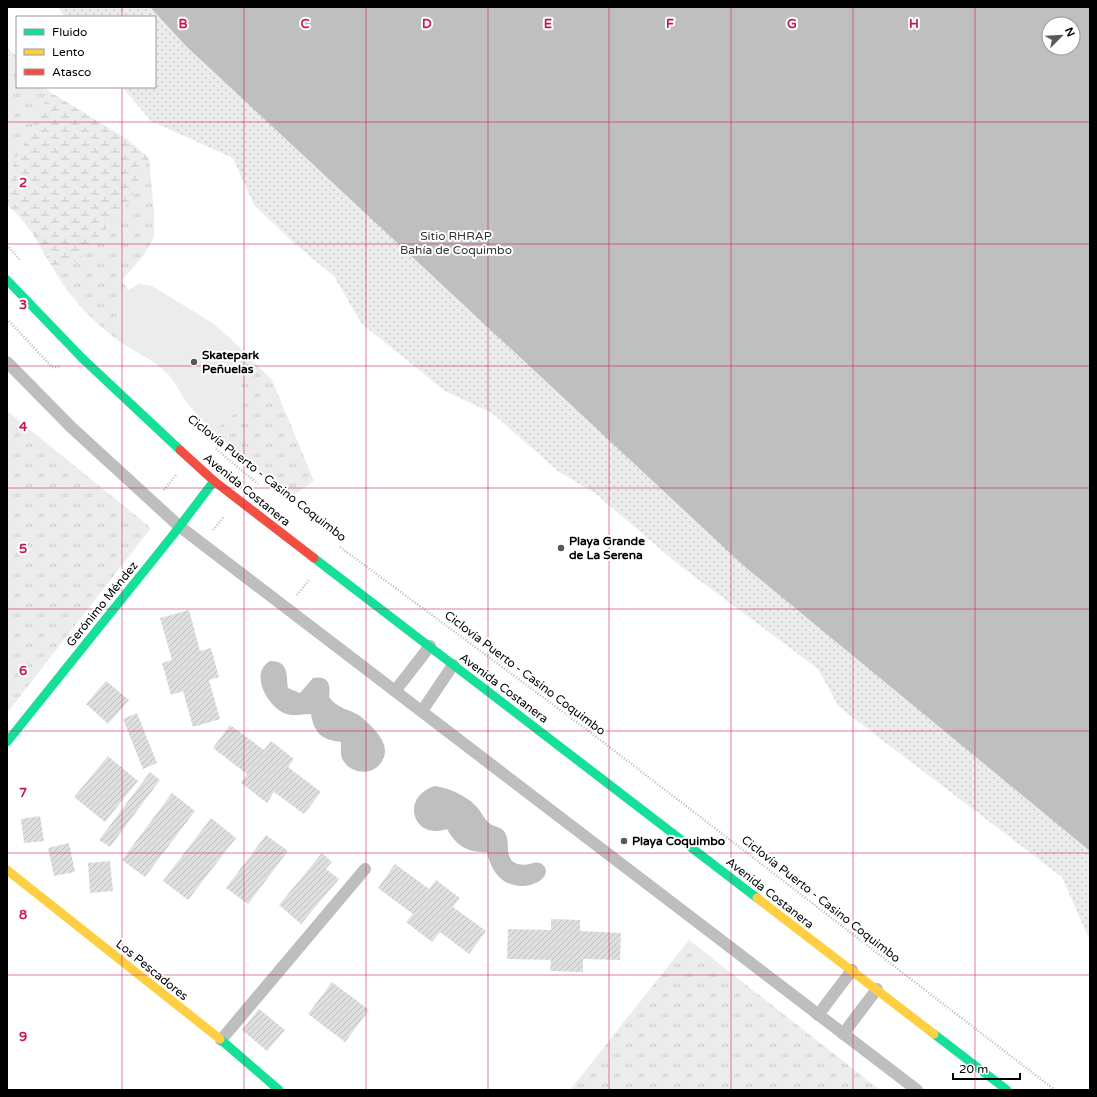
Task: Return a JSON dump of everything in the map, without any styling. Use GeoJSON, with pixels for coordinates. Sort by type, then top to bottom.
{"type":"FeatureCollection","features":[{"type":"Feature","properties":{"kind":"main road","name":"Avenida Costanera"},"geometry":{"type":"LineString","coordinates":[[7,280],[114,388],[214,481],[1007,1090]]}},
{"type":"Feature","properties":{"kind":"main road","name":"Gerónimo Méndez"},"geometry":{"type":"LineString","coordinates":[[7,742],[214,481]]}},
{"type":"Feature","properties":{"kind":"main road","name":"Los Pescadores"},"geometry":{"type":"LineString","coordinates":[[7,870],[221,1040],[280,1090]]}},
{"type":"Feature","properties":{"kind":"lane"},"geometry":{"type":"LineString","coordinates":[[7,362],[71,426],[179,526],[917,1090]]}},
{"type":"Feature","properties":{"kind":"lane"},"geometry":{"type":"LineString","coordinates":[[395,691],[430,646]]}},
{"type":"Feature","properties":{"kind":"lane"},"geometry":{"type":"LineString","coordinates":[[422,711],[453,664]]}},
{"type":"Feature","properties":{"kind":"lane"},"geometry":{"type":"LineString","coordinates":[[221,1040],[365,870]]}},
{"type":"Feature","properties":{"kind":"lane"},"geometry":{"type":"LineString","coordinates":[[818,1015],[852,970]]}},
{"type":"Feature","properties":{"kind":"lane"},"geometry":{"type":"LineString","coordinates":[[843,1034],[877,989]]}},
{"type":"Feature","properties":{"kind":"path"},"geometry":{"type":"LineString","coordinates":[[7,245],[21,262]]}},
{"type":"Feature","properties":{"kind":"path","name":"Ciclovía Puerto - Casino Coquimbo"},"geometry":{"type":"LineString","coordinates":[[213,447],[260,485]]}},
{"type":"Feature","properties":{"kind":"path","name":"Ciclovía Puerto - Casino Coquimbo"},"geometry":{"type":"LineString","coordinates":[[336,544],[586,730],[1055,1090]]}},
{"type":"Feature","properties":{"kind":"green space","name":"Sitio RHRAP Bahía de Coquimbo"},"geometry":{"type":"Polygon","coordinates":[[[58,7],[383,7],[1090,622],[1090,941],[1062,877],[839,707],[818,669],[679,565],[596,494],[558,471],[492,413],[445,391],[361,323],[334,276],[295,244],[254,205],[233,158],[151,121],[123,88],[156,88],[156,16],[64,16],[58,7]]]}},
{"type":"Feature","properties":{"kind":"green space"},"geometry":{"type":"Polygon","coordinates":[[[7,47],[16,56],[16,88],[46,88],[50,92],[7,178],[7,47]]]}},
{"type":"Feature","properties":{"kind":"green space"},"geometry":{"type":"Polygon","coordinates":[[[50,92],[127,139],[149,158],[128,204],[81,258],[68,266],[65,260],[55,272],[29,229],[16,213],[7,205],[7,178],[50,92]]]}},
{"type":"Feature","properties":{"kind":"green space"},"geometry":{"type":"Polygon","coordinates":[[[149,158],[154,213],[154,237],[144,255],[122,280],[128,290],[120,297],[116,327],[117,340],[83,309],[68,292],[55,272],[65,259],[81,258],[128,204],[149,158]]]}},
{"type":"Feature","properties":{"kind":"green space","name":"Skatepark Peñuelas"},"geometry":{"type":"Polygon","coordinates":[[[139,284],[152,286],[211,322],[232,340],[244,405],[217,428],[216,434],[188,404],[168,374],[150,360],[117,340],[116,327],[120,297],[128,290],[139,284]]]}},
{"type":"Feature","properties":{"kind":"green space"},"geometry":{"type":"Polygon","coordinates":[[[232,340],[272,380],[314,481],[291,497],[252,467],[216,434],[217,428],[244,405],[232,340]]]}},
{"type":"Feature","properties":{"kind":"green space"},"geometry":{"type":"Polygon","coordinates":[[[7,411],[151,528],[7,713],[7,411]]]}},
{"type":"Feature","properties":{"kind":"green space"},"geometry":{"type":"Polygon","coordinates":[[[689,940],[880,1090],[570,1090],[689,940]]]}},
{"type":"Feature","properties":{"kind":"shaded area"},"geometry":{"type":"Polygon","coordinates":[[[150,7],[1090,7],[1090,851],[744,566],[186,46],[150,7]]]}},
{"type":"Feature","properties":{"kind":"shaded area"},"geometry":{"type":"Polygon","coordinates":[[[270,661],[281,663],[284,666],[288,688],[300,693],[313,678],[318,677],[325,679],[329,684],[329,697],[340,707],[356,713],[361,717],[373,728],[383,742],[385,753],[380,764],[370,771],[364,772],[352,769],[343,761],[341,755],[341,742],[334,741],[320,734],[314,726],[311,714],[291,715],[278,709],[267,696],[261,681],[261,673],[264,666],[270,661]]]}},
{"type":"Feature","properties":{"kind":"shaded area"},"geometry":{"type":"Polygon","coordinates":[[[435,786],[457,793],[472,802],[491,825],[505,832],[509,854],[512,861],[522,865],[537,862],[540,863],[543,865],[546,872],[543,878],[536,883],[526,886],[514,885],[503,880],[493,869],[487,852],[468,850],[454,840],[447,829],[435,831],[425,829],[415,816],[414,807],[417,799],[424,791],[435,786]]]}},
{"type":"Feature","properties":{"kind":"building"},"geometry":{"type":"Polygon","coordinates":[[[189,610],[200,651],[211,648],[219,677],[209,680],[220,719],[193,727],[183,691],[171,695],[162,663],[172,660],[160,618],[189,610]]]}},
{"type":"Feature","properties":{"kind":"building"},"geometry":{"type":"Polygon","coordinates":[[[106,681],[129,700],[108,724],[86,704],[106,681]]]}},
{"type":"Feature","properties":{"kind":"building"},"geometry":{"type":"Polygon","coordinates":[[[137,713],[157,763],[143,769],[123,719],[137,713]]]}},
{"type":"Feature","properties":{"kind":"building"},"geometry":{"type":"Polygon","coordinates":[[[230,725],[264,750],[271,741],[294,759],[288,767],[321,792],[304,814],[274,792],[267,803],[241,783],[247,774],[213,748],[230,725]]]}},
{"type":"Feature","properties":{"kind":"building"},"geometry":{"type":"Polygon","coordinates":[[[108,756],[138,781],[105,822],[74,797],[108,756]]]}},
{"type":"Feature","properties":{"kind":"building"},"geometry":{"type":"Polygon","coordinates":[[[150,772],[160,780],[110,847],[99,840],[150,772]]]}},
{"type":"Feature","properties":{"kind":"building"},"geometry":{"type":"Polygon","coordinates":[[[172,793],[195,811],[145,877],[122,860],[172,793]]]}},
{"type":"Feature","properties":{"kind":"building"},"geometry":{"type":"Polygon","coordinates":[[[40,816],[44,841],[24,843],[21,819],[40,816]]]}},
{"type":"Feature","properties":{"kind":"building"},"geometry":{"type":"Polygon","coordinates":[[[211,818],[236,838],[188,900],[163,881],[211,818]]]}},
{"type":"Feature","properties":{"kind":"building"},"geometry":{"type":"Polygon","coordinates":[[[266,835],[288,851],[248,904],[226,888],[266,835]]]}},
{"type":"Feature","properties":{"kind":"building"},"geometry":{"type":"Polygon","coordinates":[[[69,843],[75,872],[54,876],[48,848],[69,843]]]}},
{"type":"Feature","properties":{"kind":"building"},"geometry":{"type":"Polygon","coordinates":[[[322,853],[332,862],[326,869],[339,879],[301,924],[279,905],[322,853]]]}},
{"type":"Feature","properties":{"kind":"building"},"geometry":{"type":"Polygon","coordinates":[[[110,861],[113,891],[90,893],[88,863],[110,861]]]}},
{"type":"Feature","properties":{"kind":"building"},"geometry":{"type":"Polygon","coordinates":[[[395,864],[429,889],[436,880],[460,898],[453,907],[486,931],[469,954],[440,932],[432,942],[406,922],[413,914],[378,888],[395,864]]]}},
{"type":"Feature","properties":{"kind":"building"},"geometry":{"type":"Polygon","coordinates":[[[551,919],[580,920],[580,931],[621,933],[620,960],[583,959],[583,972],[550,971],[551,960],[507,959],[508,929],[551,930],[551,919]]]}},
{"type":"Feature","properties":{"kind":"building"},"geometry":{"type":"Polygon","coordinates":[[[332,982],[369,1010],[345,1042],[308,1014],[332,982]]]}},
{"type":"Feature","properties":{"kind":"building"},"geometry":{"type":"Polygon","coordinates":[[[259,1009],[285,1030],[267,1051],[242,1030],[259,1009]]]}},
{"type":"Feature","properties":{"kind":"traffic: fast"},"geometry":{"type":"LineString","coordinates":[[7,280],[82,358],[180,450]]}},
{"type":"Feature","properties":{"kind":"traffic: fast"},"geometry":{"type":"LineString","coordinates":[[7,742],[173,535],[214,481]]}},
{"type":"Feature","properties":{"kind":"traffic: fast"},"geometry":{"type":"LineString","coordinates":[[314,558],[757,898]]}},
{"type":"Feature","properties":{"kind":"traffic: fast"},"geometry":{"type":"LineString","coordinates":[[934,1034],[1007,1090]]}},
{"type":"Feature","properties":{"kind":"traffic: fast"},"geometry":{"type":"LineString","coordinates":[[220,1039],[279,1090]]}},
{"type":"Feature","properties":{"kind":"traffic: slow"},"geometry":{"type":"LineString","coordinates":[[7,870],[220,1039]]}},
{"type":"Feature","properties":{"kind":"traffic: slow"},"geometry":{"type":"LineString","coordinates":[[757,898],[934,1034]]}},
{"type":"Feature","properties":{"kind":"traffic: jam"},"geometry":{"type":"LineString","coordinates":[[180,450],[214,481],[314,558]]}},
{"type":"Feature","properties":{"kind":"place","name":"Skatepark Peñuelas"},"geometry":{"type":"Point","coordinates":[194,362]}},
{"type":"Feature","properties":{"kind":"place","name":"Playa Grande de La Serena"},"geometry":{"type":"Point","coordinates":[561,548]}},
{"type":"Feature","properties":{"kind":"place","name":"Playa Coquimbo"},"geometry":{"type":"Point","coordinates":[624,841]}}]}
